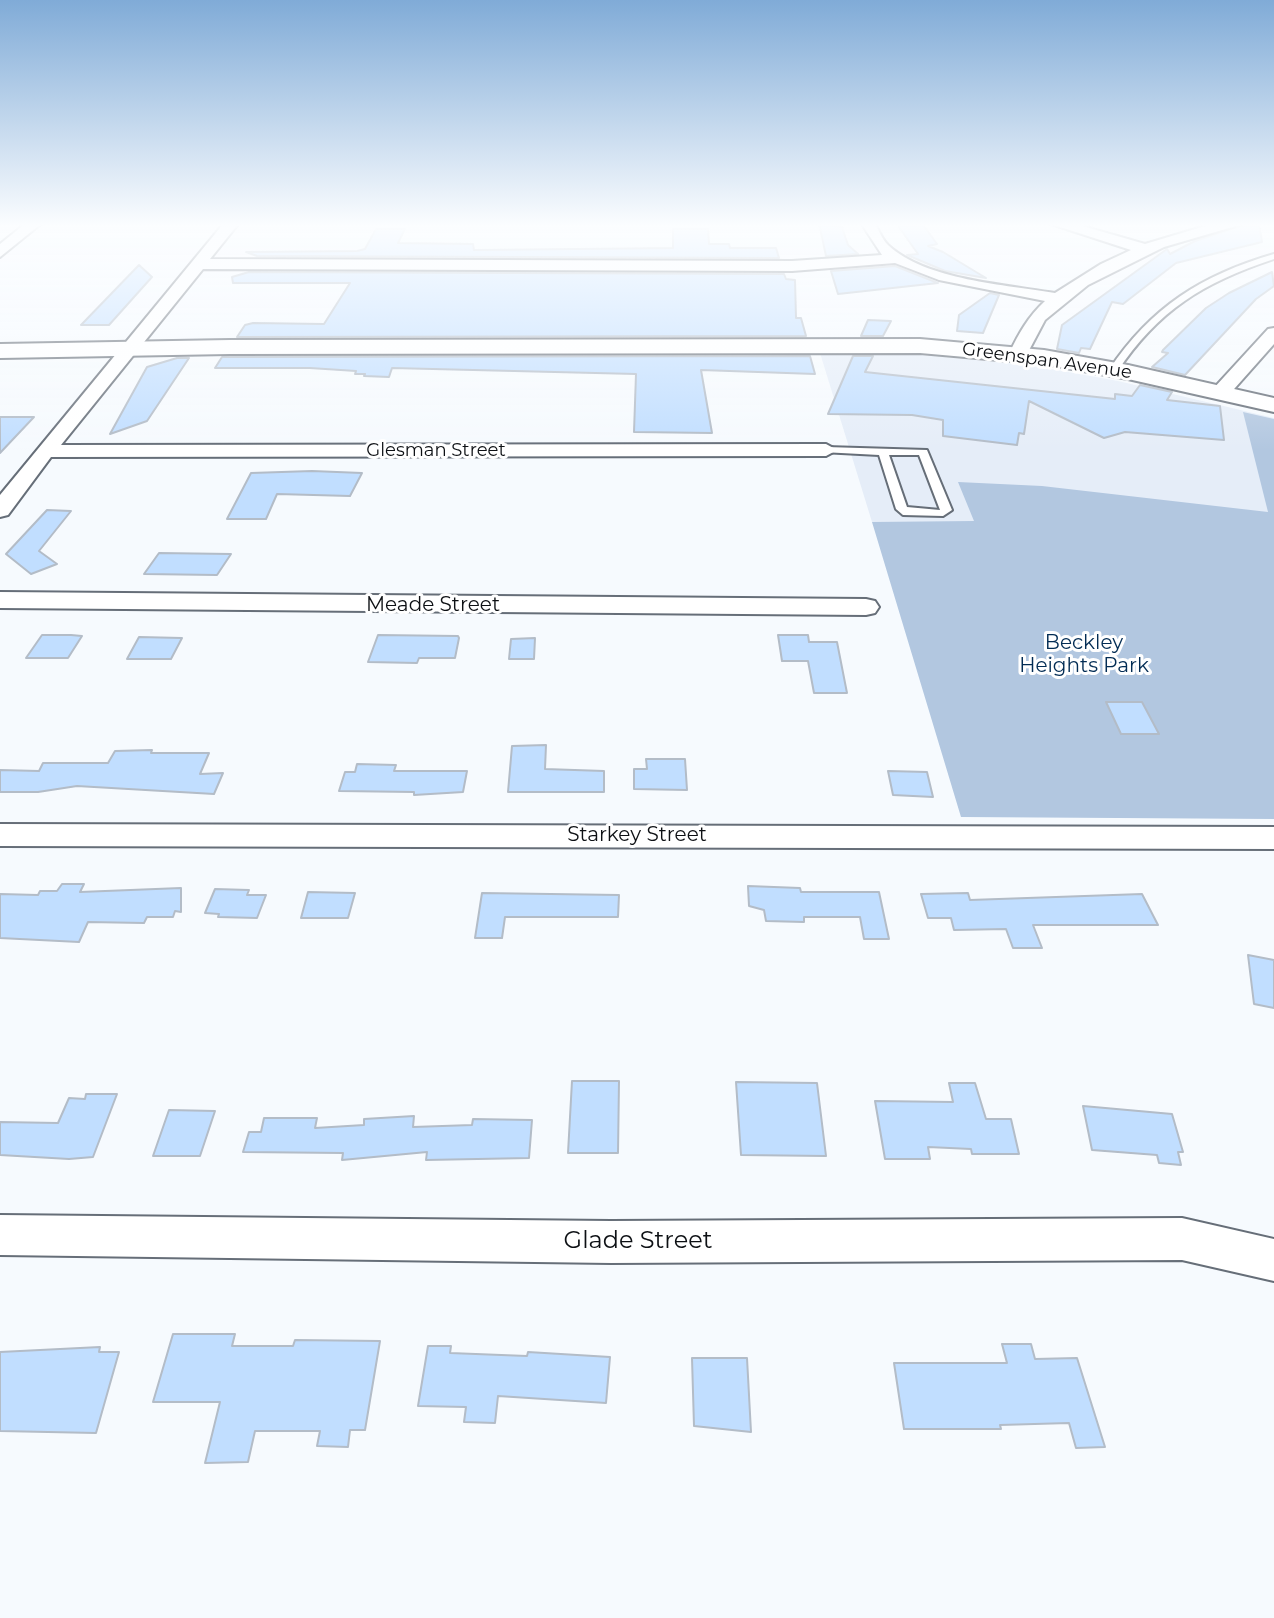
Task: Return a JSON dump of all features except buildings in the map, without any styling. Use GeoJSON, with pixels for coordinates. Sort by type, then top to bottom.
{"type":"FeatureCollection","features":[{"type":"Feature","properties":{"kind":"street"},"geometry":{"type":"LineString","coordinates":[[0,510],[170,299]]}},
{"type":"Feature","properties":{"kind":"street"},"geometry":{"type":"LineString","coordinates":[[1018,354],[1038,318],[1060,299]]}},
{"type":"Feature","properties":{"kind":"street"},"geometry":{"type":"LineString","coordinates":[[1220,393],[1274,333]]}},
{"type":"Feature","properties":{"kind":"street","name":"Greenspan Avenue"},"geometry":{"type":"LineString","coordinates":[[0,351],[127,351],[245,346],[882,345],[1018,354],[1114,370],[1274,405]]}},
{"type":"Feature","properties":{"kind":"street","name":"Glesman Street"},"geometry":{"type":"LineString","coordinates":[[45,451],[826,450]]}},
{"type":"Feature","properties":{"kind":"street","name":"Meade Street"},"geometry":{"type":"LineString","coordinates":[[0,600],[866,607]]}},
{"type":"Feature","properties":{"kind":"street","name":"Starkey Street"},"geometry":{"type":"LineString","coordinates":[[0,835],[1274,838]]}},
{"type":"Feature","properties":{"kind":"street","name":"Glade Street"},"geometry":{"type":"LineString","coordinates":[[0,1235],[611,1242],[1182,1239],[1274,1260]]}},
{"type":"Feature","properties":{"kind":"lane"},"geometry":{"type":"LineString","coordinates":[[1114,370],[1139,332],[1177,299]]}},
{"type":"Feature","properties":{"kind":"lane"},"geometry":{"type":"LineString","coordinates":[[826,450],[923,452],[946,510],[943,513],[907,513],[902,509],[883,452]]}},
{"type":"Feature","properties":{"kind":"shaded area"},"geometry":{"type":"Polygon","coordinates":[[[820,353],[924,355],[1029,365],[1118,381],[1274,418],[1274,541],[872,522],[820,353]]]}},
{"type":"Feature","properties":{"kind":"green space","name":"Beckley Heights Park"},"geometry":{"type":"Polygon","coordinates":[[[1243,412],[1274,419],[1274,819],[961,817],[872,522],[974,521],[958,482],[1042,486],[1268,512],[1243,412]]]}}]}
